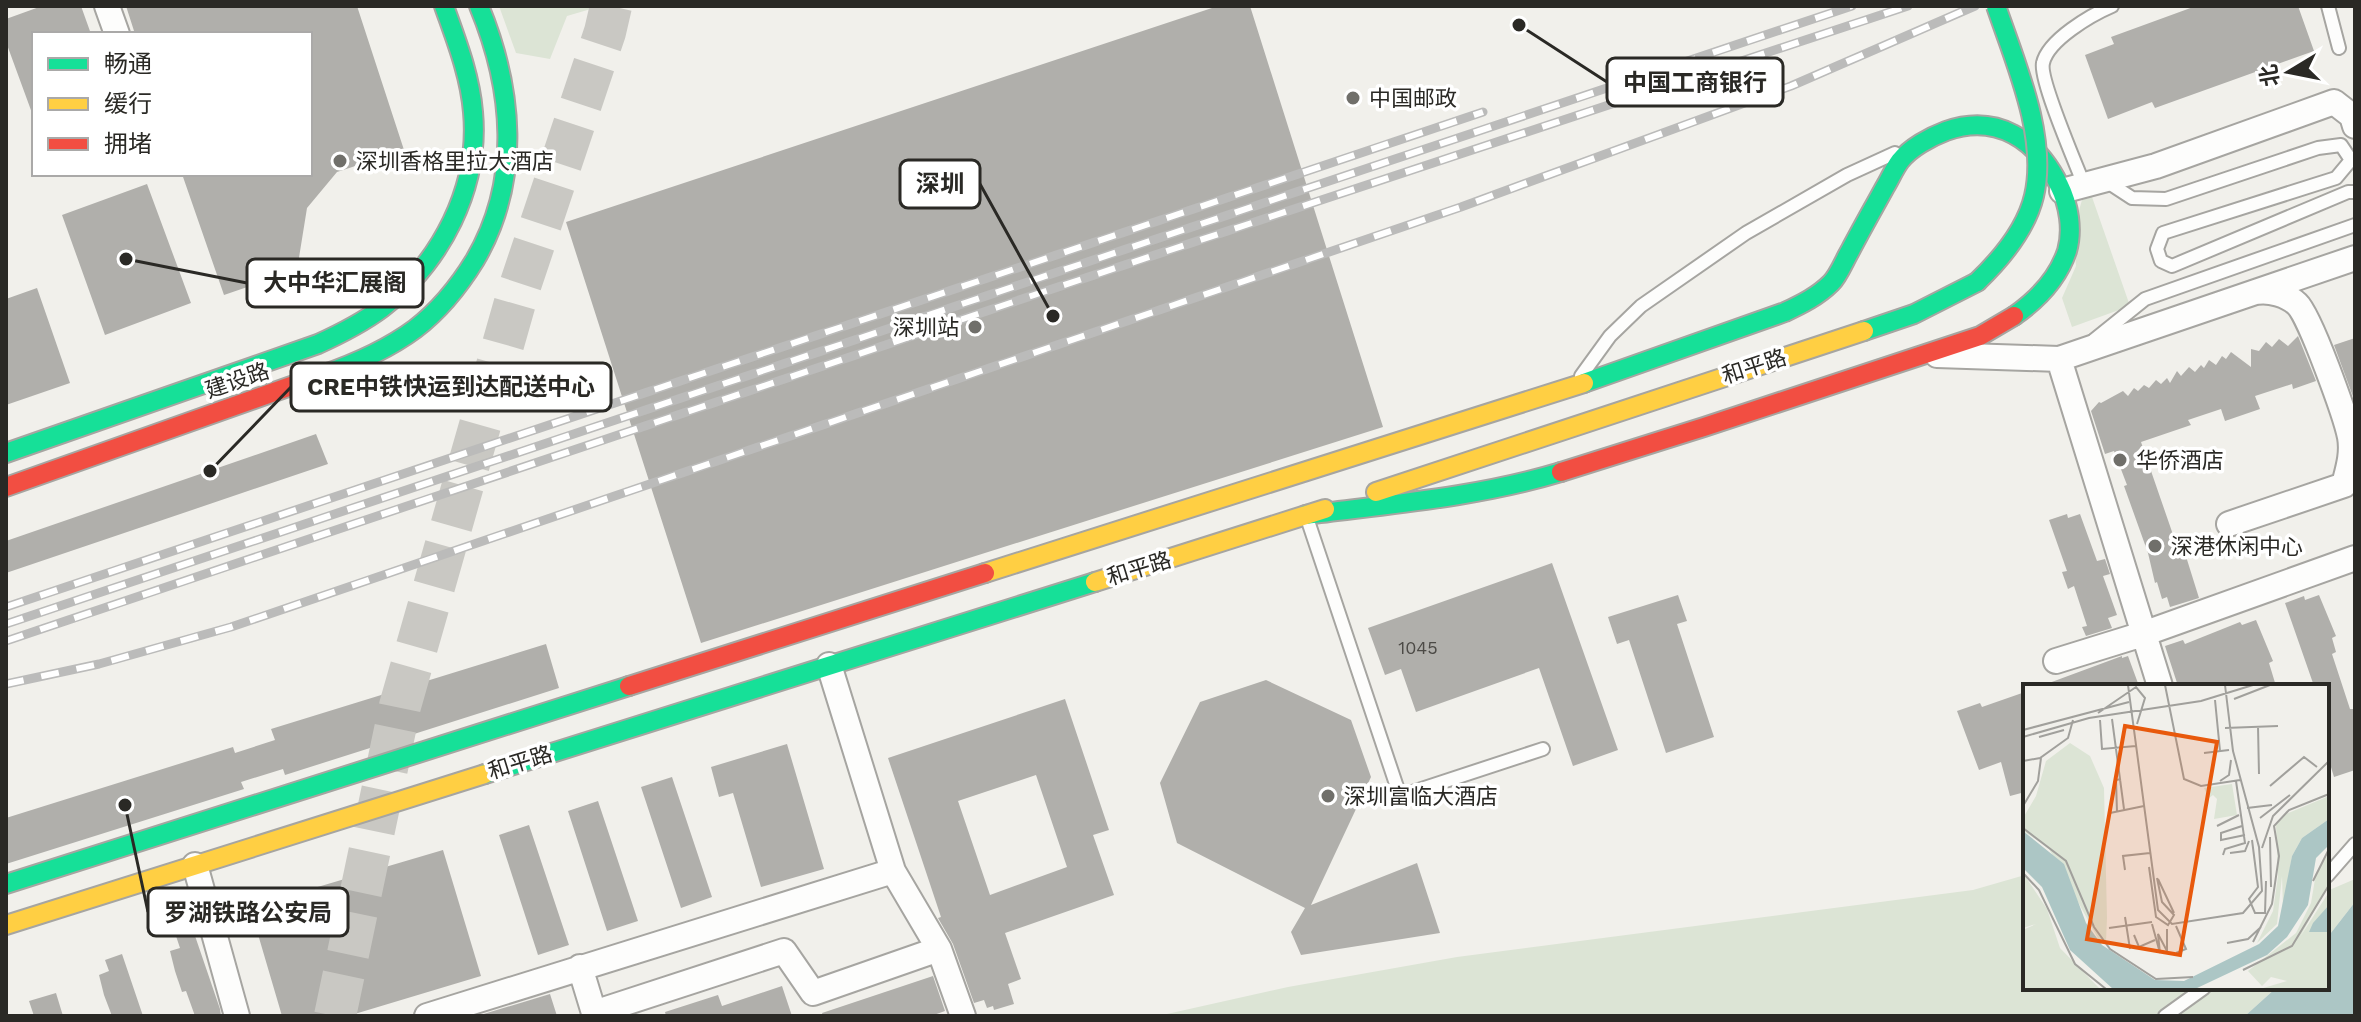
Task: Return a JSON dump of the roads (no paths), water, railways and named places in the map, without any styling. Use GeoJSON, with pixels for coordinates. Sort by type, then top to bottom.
{"type":"FeatureCollection","features":[{"type":"Feature","properties":{"kind":"main road","name":"建设路"},"geometry":{"type":"LineString","coordinates":[[6,453],[318,344],[383,308],[411,283],[436,250],[458,210],[471,162],[474,123],[469,88],[444,6]]}},
{"type":"Feature","properties":{"kind":"main road","name":"建设路"},"geometry":{"type":"LineString","coordinates":[[6,487],[345,367],[377,353],[416,328],[453,292],[484,241],[502,196],[508,155],[505,94],[498,55],[482,6]]}},
{"type":"Feature","properties":{"kind":"main road","name":"和平路"},"geometry":{"type":"LineString","coordinates":[[6,925],[1306,515],[1914,314],[1977,282],[1996,264],[2013,242],[2035,193],[2037,168],[2028,109],[1996,6]]}},
{"type":"Feature","properties":{"kind":"main road"},"geometry":{"type":"LineString","coordinates":[[1306,515],[1482,492],[1524,483],[1927,355],[2008,322],[2028,306],[2065,256],[2069,234],[2068,213],[2084,186],[2045,160],[2033,146],[1996,128],[1977,125],[1956,127],[1934,134]]}},
{"type":"Feature","properties":{"kind":"main road","name":"和平路"},"geometry":{"type":"LineString","coordinates":[[6,884],[1574,386],[1785,312],[1818,295],[1839,273],[1901,159],[1934,134]]}},
{"type":"Feature","properties":{"kind":"street"},"geometry":{"type":"LineString","coordinates":[[107,6],[116,32]]}},
{"type":"Feature","properties":{"kind":"street"},"geometry":{"type":"LineString","coordinates":[[2084,186],[2156,166],[2334,102],[2352,116],[2355,126]]}},
{"type":"Feature","properties":{"kind":"street"},"geometry":{"type":"LineString","coordinates":[[1927,355],[2069,356],[2355,258]]}},
{"type":"Feature","properties":{"kind":"street"},"geometry":{"type":"LineString","coordinates":[[2229,524],[2344,485],[2351,454],[2342,412],[2312,328],[2298,305],[2283,295],[2265,291],[2247,293]]}},
{"type":"Feature","properties":{"kind":"street"},"geometry":{"type":"LineString","coordinates":[[2069,356],[2143,634],[2159,684]]}},
{"type":"Feature","properties":{"kind":"street"},"geometry":{"type":"LineString","coordinates":[[2056,661],[2143,634],[2355,558]]}},
{"type":"Feature","properties":{"kind":"street"},"geometry":{"type":"LineString","coordinates":[[829,665],[893,871],[939,949],[963,1016]]}},
{"type":"Feature","properties":{"kind":"street"},"geometry":{"type":"LineString","coordinates":[[195,865],[237,1016]]}},
{"type":"Feature","properties":{"kind":"street"},"geometry":{"type":"LineString","coordinates":[[427,1016],[893,871]]}},
{"type":"Feature","properties":{"kind":"street"},"geometry":{"type":"LineString","coordinates":[[580,967],[594,1013],[784,951],[813,993],[939,949]]}},
{"type":"Feature","properties":{"kind":"lane"},"geometry":{"type":"LineString","coordinates":[[2112,6],[2061,37],[2048,49],[2042,66],[2052,103],[2084,186],[2132,198],[2166,199],[2318,148],[2341,145],[2351,160],[2336,178],[2163,233],[2157,249],[2161,261],[2172,266],[2348,192],[2355,192]]}},
{"type":"Feature","properties":{"kind":"lane"},"geometry":{"type":"LineString","coordinates":[[2328,6],[2339,48]]}},
{"type":"Feature","properties":{"kind":"lane"},"geometry":{"type":"LineString","coordinates":[[1574,386],[1610,336],[1641,306],[1746,233],[1847,175],[1934,134]]}},
{"type":"Feature","properties":{"kind":"lane"},"geometry":{"type":"LineString","coordinates":[[2069,356],[2145,299],[2355,225]]}},
{"type":"Feature","properties":{"kind":"lane"},"geometry":{"type":"LineString","coordinates":[[1306,515],[1400,796],[1543,749]]}},
{"type":"Feature","properties":{"kind":"lane"},"geometry":{"type":"LineString","coordinates":[[2329,874],[2355,844]]}},
{"type":"Feature","properties":{"kind":"lane"},"geometry":{"type":"LineString","coordinates":[[2165,1016],[2201,990]]}},
{"type":"Feature","properties":{"kind":"water"},"geometry":{"type":"Polygon","coordinates":[[[2355,902],[2355,1016],[2245,1016],[2274,990],[2329,990],[2329,935],[2355,902]]]}},
{"type":"Feature","properties":{"kind":"tunnel"},"geometry":{"type":"LineString","coordinates":[[335,1016],[400,706],[518,292],[611,6]]}},
{"type":"Feature","properties":{"kind":"railway"},"geometry":{"type":"LineString","coordinates":[[6,624],[1852,6]]}},
{"type":"Feature","properties":{"kind":"railway"},"geometry":{"type":"LineString","coordinates":[[6,641],[1046,291],[1908,6]]}},
{"type":"Feature","properties":{"kind":"railway"},"geometry":{"type":"LineString","coordinates":[[6,684],[99,664],[231,627],[1461,207],[1791,86],[1975,6]]}},
{"type":"Feature","properties":{"kind":"railway"},"geometry":{"type":"LineString","coordinates":[[6,607],[1483,112]]}},
{"type":"Feature","properties":{"kind":"place","name":"中国工商银行"},"geometry":{"type":"Point","coordinates":[1519,25]}},
{"type":"Feature","properties":{"kind":"place","name":"中国邮政"},"geometry":{"type":"Point","coordinates":[1353,98]}},
{"type":"Feature","properties":{"kind":"place","name":"深圳香格里拉大酒店"},"geometry":{"type":"Point","coordinates":[340,161]}},
{"type":"Feature","properties":{"kind":"place","name":"大中华汇展阁"},"geometry":{"type":"Point","coordinates":[126,259]}},
{"type":"Feature","properties":{"kind":"place","name":"深圳"},"geometry":{"type":"Point","coordinates":[1053,316]}},
{"type":"Feature","properties":{"kind":"place","name":"深圳站"},"geometry":{"type":"Point","coordinates":[975,327]}},
{"type":"Feature","properties":{"kind":"place","name":"华侨酒店"},"geometry":{"type":"Point","coordinates":[2120,460]}},
{"type":"Feature","properties":{"kind":"place","name":"CRE中铁快运到达配送中心"},"geometry":{"type":"Point","coordinates":[210,471]}},
{"type":"Feature","properties":{"kind":"place","name":"深港休闲中心"},"geometry":{"type":"Point","coordinates":[2155,546]}},
{"type":"Feature","properties":{"kind":"place","name":"深圳富临大酒店"},"geometry":{"type":"Point","coordinates":[1328,796]}},
{"type":"Feature","properties":{"kind":"place","name":"罗湖铁路公安局"},"geometry":{"type":"Point","coordinates":[125,805]}}]}
